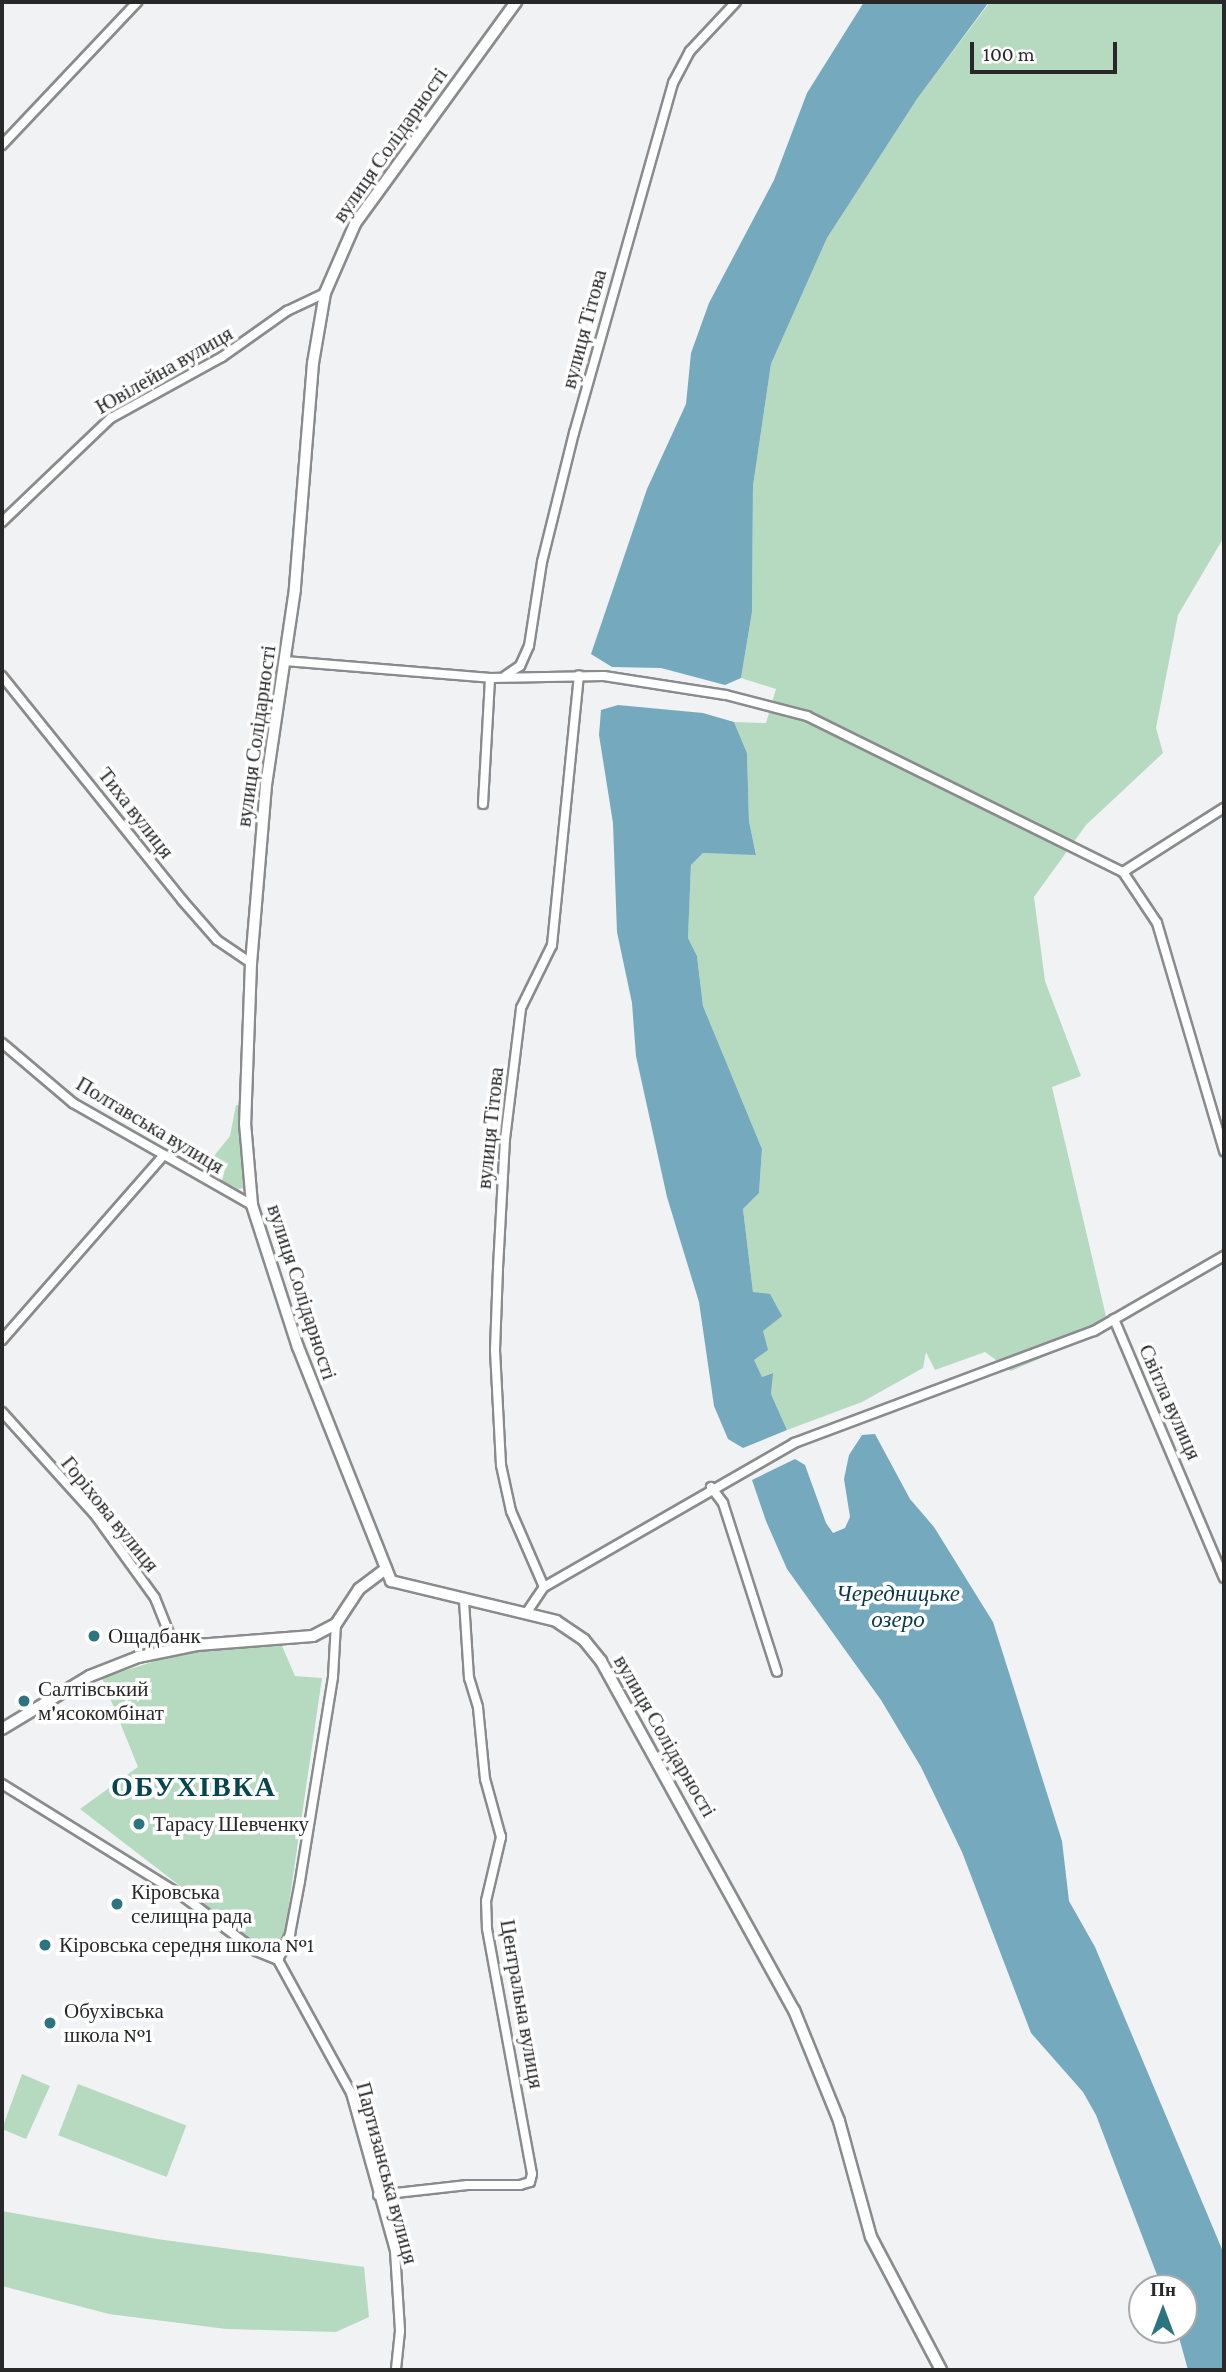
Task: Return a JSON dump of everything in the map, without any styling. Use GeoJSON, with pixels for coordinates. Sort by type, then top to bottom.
{"type":"FeatureCollection","features":[{"type":"Feature","properties":{"kind":"main road","name":"вулиця Солідарності"},"geometry":{"type":"LineString","coordinates":[[516,2],[355,224],[325,293],[313,363],[303,512],[285,661],[266,785],[251,963],[245,1123],[253,1205],[298,1347],[391,1581],[464,1600],[527,1612],[570,1630],[601,1661],[794,2010],[839,2121],[871,2237],[941,2370]]}},
{"type":"Feature","properties":{"kind":"street"},"geometry":{"type":"LineString","coordinates":[[2,145],[137,2]]}},
{"type":"Feature","properties":{"kind":"street","name":"вулиця Тітова"},"geometry":{"type":"LineString","coordinates":[[502,677],[520,666],[529,646],[542,562],[574,433],[673,83],[690,51],[736,2]]}},
{"type":"Feature","properties":{"kind":"street","name":"Ювілейна вулиця"},"geometry":{"type":"LineString","coordinates":[[2,522],[111,418],[222,358],[287,311],[325,293]]}},
{"type":"Feature","properties":{"kind":"street"},"geometry":{"type":"LineString","coordinates":[[285,661],[489,678],[579,674],[726,695],[807,716],[1123,872],[1157,923],[1224,1151]]}},
{"type":"Feature","properties":{"kind":"street","name":"вулиця Тітова"},"geometry":{"type":"LineString","coordinates":[[544,1587],[511,1511],[501,1465],[495,1350],[498,1268],[504,1153],[521,1008],[552,945],[579,674]]}},
{"type":"Feature","properties":{"kind":"street","name":"Тиха вулиця"},"geometry":{"type":"LineString","coordinates":[[2,676],[217,940],[251,963]]}},
{"type":"Feature","properties":{"kind":"street"},"geometry":{"type":"LineString","coordinates":[[483,804],[489,678]]}},
{"type":"Feature","properties":{"kind":"street"},"geometry":{"type":"LineString","coordinates":[[1123,872],[1224,808]]}},
{"type":"Feature","properties":{"kind":"street","name":"Полтавська вулиця"},"geometry":{"type":"LineString","coordinates":[[2,1043],[73,1103],[253,1205]]}},
{"type":"Feature","properties":{"kind":"street"},"geometry":{"type":"LineString","coordinates":[[2,1340],[164,1155]]}},
{"type":"Feature","properties":{"kind":"street"},"geometry":{"type":"LineString","coordinates":[[527,1612],[544,1587],[711,1487],[794,1443],[990,1366],[1083,1335],[1224,1255]]}},
{"type":"Feature","properties":{"kind":"street","name":"Світла вулиця"},"geometry":{"type":"LineString","coordinates":[[1114,1319],[1224,1578]]}},
{"type":"Feature","properties":{"kind":"street","name":"Горіхова вулиця"},"geometry":{"type":"LineString","coordinates":[[2,1412],[95,1515],[155,1598],[175,1648]]}},
{"type":"Feature","properties":{"kind":"street"},"geometry":{"type":"LineString","coordinates":[[711,1487],[723,1503],[777,1672]]}},
{"type":"Feature","properties":{"kind":"street"},"geometry":{"type":"LineString","coordinates":[[2,1784],[184,1897],[256,1951],[278,1960],[290,1934],[300,1881],[333,1677],[336,1624],[359,1588],[386,1569]]}},
{"type":"Feature","properties":{"kind":"street","name":"Центральна вулиця"},"geometry":{"type":"LineString","coordinates":[[378,2195],[467,2185],[520,2185],[530,2182],[532,2174],[487,1928],[486,1901],[501,1837],[485,1779],[478,1707],[469,1678],[464,1600]]}},
{"type":"Feature","properties":{"kind":"street"},"geometry":{"type":"LineString","coordinates":[[2,1729],[90,1676],[175,1648],[313,1636],[336,1624]]}},
{"type":"Feature","properties":{"kind":"street","name":"Партизанська вулиця"},"geometry":{"type":"LineString","coordinates":[[278,1960],[351,2092],[398,2276],[396,2370]]}},
{"type":"Feature","properties":{"kind":"green space"},"geometry":{"type":"Polygon","coordinates":[[[990,2],[1224,2],[1224,537],[1178,615],[1156,728],[1163,753],[1086,825],[1034,897],[1045,981],[1081,1076],[1052,1087],[1109,1329],[1011,1371],[985,1352],[935,1370],[926,1352],[923,1368],[862,1402],[787,1430],[771,1394],[772,1373],[762,1377],[753,1360],[753,1292],[743,1209],[759,1193],[762,1149],[703,1006],[697,956],[688,938],[691,865],[703,853],[756,854],[749,821],[747,753],[734,722],[766,723],[776,689],[741,678],[752,612],[753,486],[771,364],[827,238],[917,99],[990,2]]]}},
{"type":"Feature","properties":{"kind":"green space"},"geometry":{"type":"Polygon","coordinates":[[[236,1105],[241,1106],[244,1175],[244,1188],[238,1189],[222,1181],[225,1169],[217,1163],[207,1174],[202,1171],[230,1136],[236,1105]]]}},
{"type":"Feature","properties":{"kind":"green space"},"geometry":{"type":"Polygon","coordinates":[[[242,1646],[282,1646],[295,1676],[322,1678],[284,1938],[257,1945],[80,1809],[138,1767],[102,1678],[174,1655],[242,1646]]]}},
{"type":"Feature","properties":{"kind":"green space"},"geometry":{"type":"Polygon","coordinates":[[[22,2074],[50,2086],[26,2139],[2,2129],[22,2074]]]}},
{"type":"Feature","properties":{"kind":"green space"},"geometry":{"type":"Polygon","coordinates":[[[78,2084],[186,2126],[167,2177],[58,2135],[78,2084]]]}},
{"type":"Feature","properties":{"kind":"green space"},"geometry":{"type":"Polygon","coordinates":[[[2,2211],[157,2239],[364,2267],[369,2317],[336,2332],[226,2329],[109,2314],[2,2286],[2,2211]]]}},
{"type":"Feature","properties":{"kind":"water"},"geometry":{"type":"Polygon","coordinates":[[[864,2],[989,2],[917,99],[827,238],[771,364],[753,486],[752,612],[741,678],[725,685],[661,668],[612,667],[591,654],[647,489],[686,404],[691,353],[709,303],[774,180],[807,93],[864,2]]]}},
{"type":"Feature","properties":{"kind":"water"},"geometry":{"type":"Polygon","coordinates":[[[618,705],[703,713],[734,722],[747,753],[749,821],[756,855],[703,853],[691,865],[688,938],[697,956],[703,1006],[762,1149],[759,1193],[743,1209],[753,1292],[770,1294],[782,1316],[763,1331],[768,1350],[754,1360],[762,1377],[773,1373],[771,1394],[787,1430],[743,1448],[728,1439],[714,1406],[699,1302],[667,1197],[636,1056],[632,1003],[617,932],[613,823],[599,735],[601,710],[618,705]]]}},
{"type":"Feature","properties":{"kind":"water","name":"Чередницьке озеро"},"geometry":{"type":"Polygon","coordinates":[[[875,1434],[910,1499],[934,1527],[993,1622],[1062,1841],[1069,1901],[1095,1947],[1224,2254],[1224,2370],[1188,2370],[1181,2344],[1198,2344],[1198,2274],[1157,2274],[1096,2115],[1083,2092],[1031,2033],[962,1852],[921,1767],[881,1700],[787,1569],[766,1521],[752,1480],[795,1459],[805,1465],[826,1523],[833,1533],[845,1528],[850,1517],[844,1479],[849,1455],[862,1435],[875,1434]]]}},
{"type":"Feature","properties":{"kind":"place","name":"Ощадбанк"},"geometry":{"type":"Point","coordinates":[94,1636]}},
{"type":"Feature","properties":{"kind":"place","name":"Салтівський м'ясокомбінат"},"geometry":{"type":"Point","coordinates":[24,1701]}},
{"type":"Feature","properties":{"kind":"place","name":"Тарасу Шевченку"},"geometry":{"type":"Point","coordinates":[139,1824]}},
{"type":"Feature","properties":{"kind":"place","name":"Кіровська селищна рада"},"geometry":{"type":"Point","coordinates":[117,1904]}},
{"type":"Feature","properties":{"kind":"place","name":"Кіровська середня школа №1"},"geometry":{"type":"Point","coordinates":[45,1945]}},
{"type":"Feature","properties":{"kind":"place","name":"Обухівська школа №1"},"geometry":{"type":"Point","coordinates":[50,2023]}},
{"type":"Feature","properties":{"kind":"district","name":"ОБУХІВКА"},"geometry":{"type":"Point","coordinates":[194,1787]}}]}
